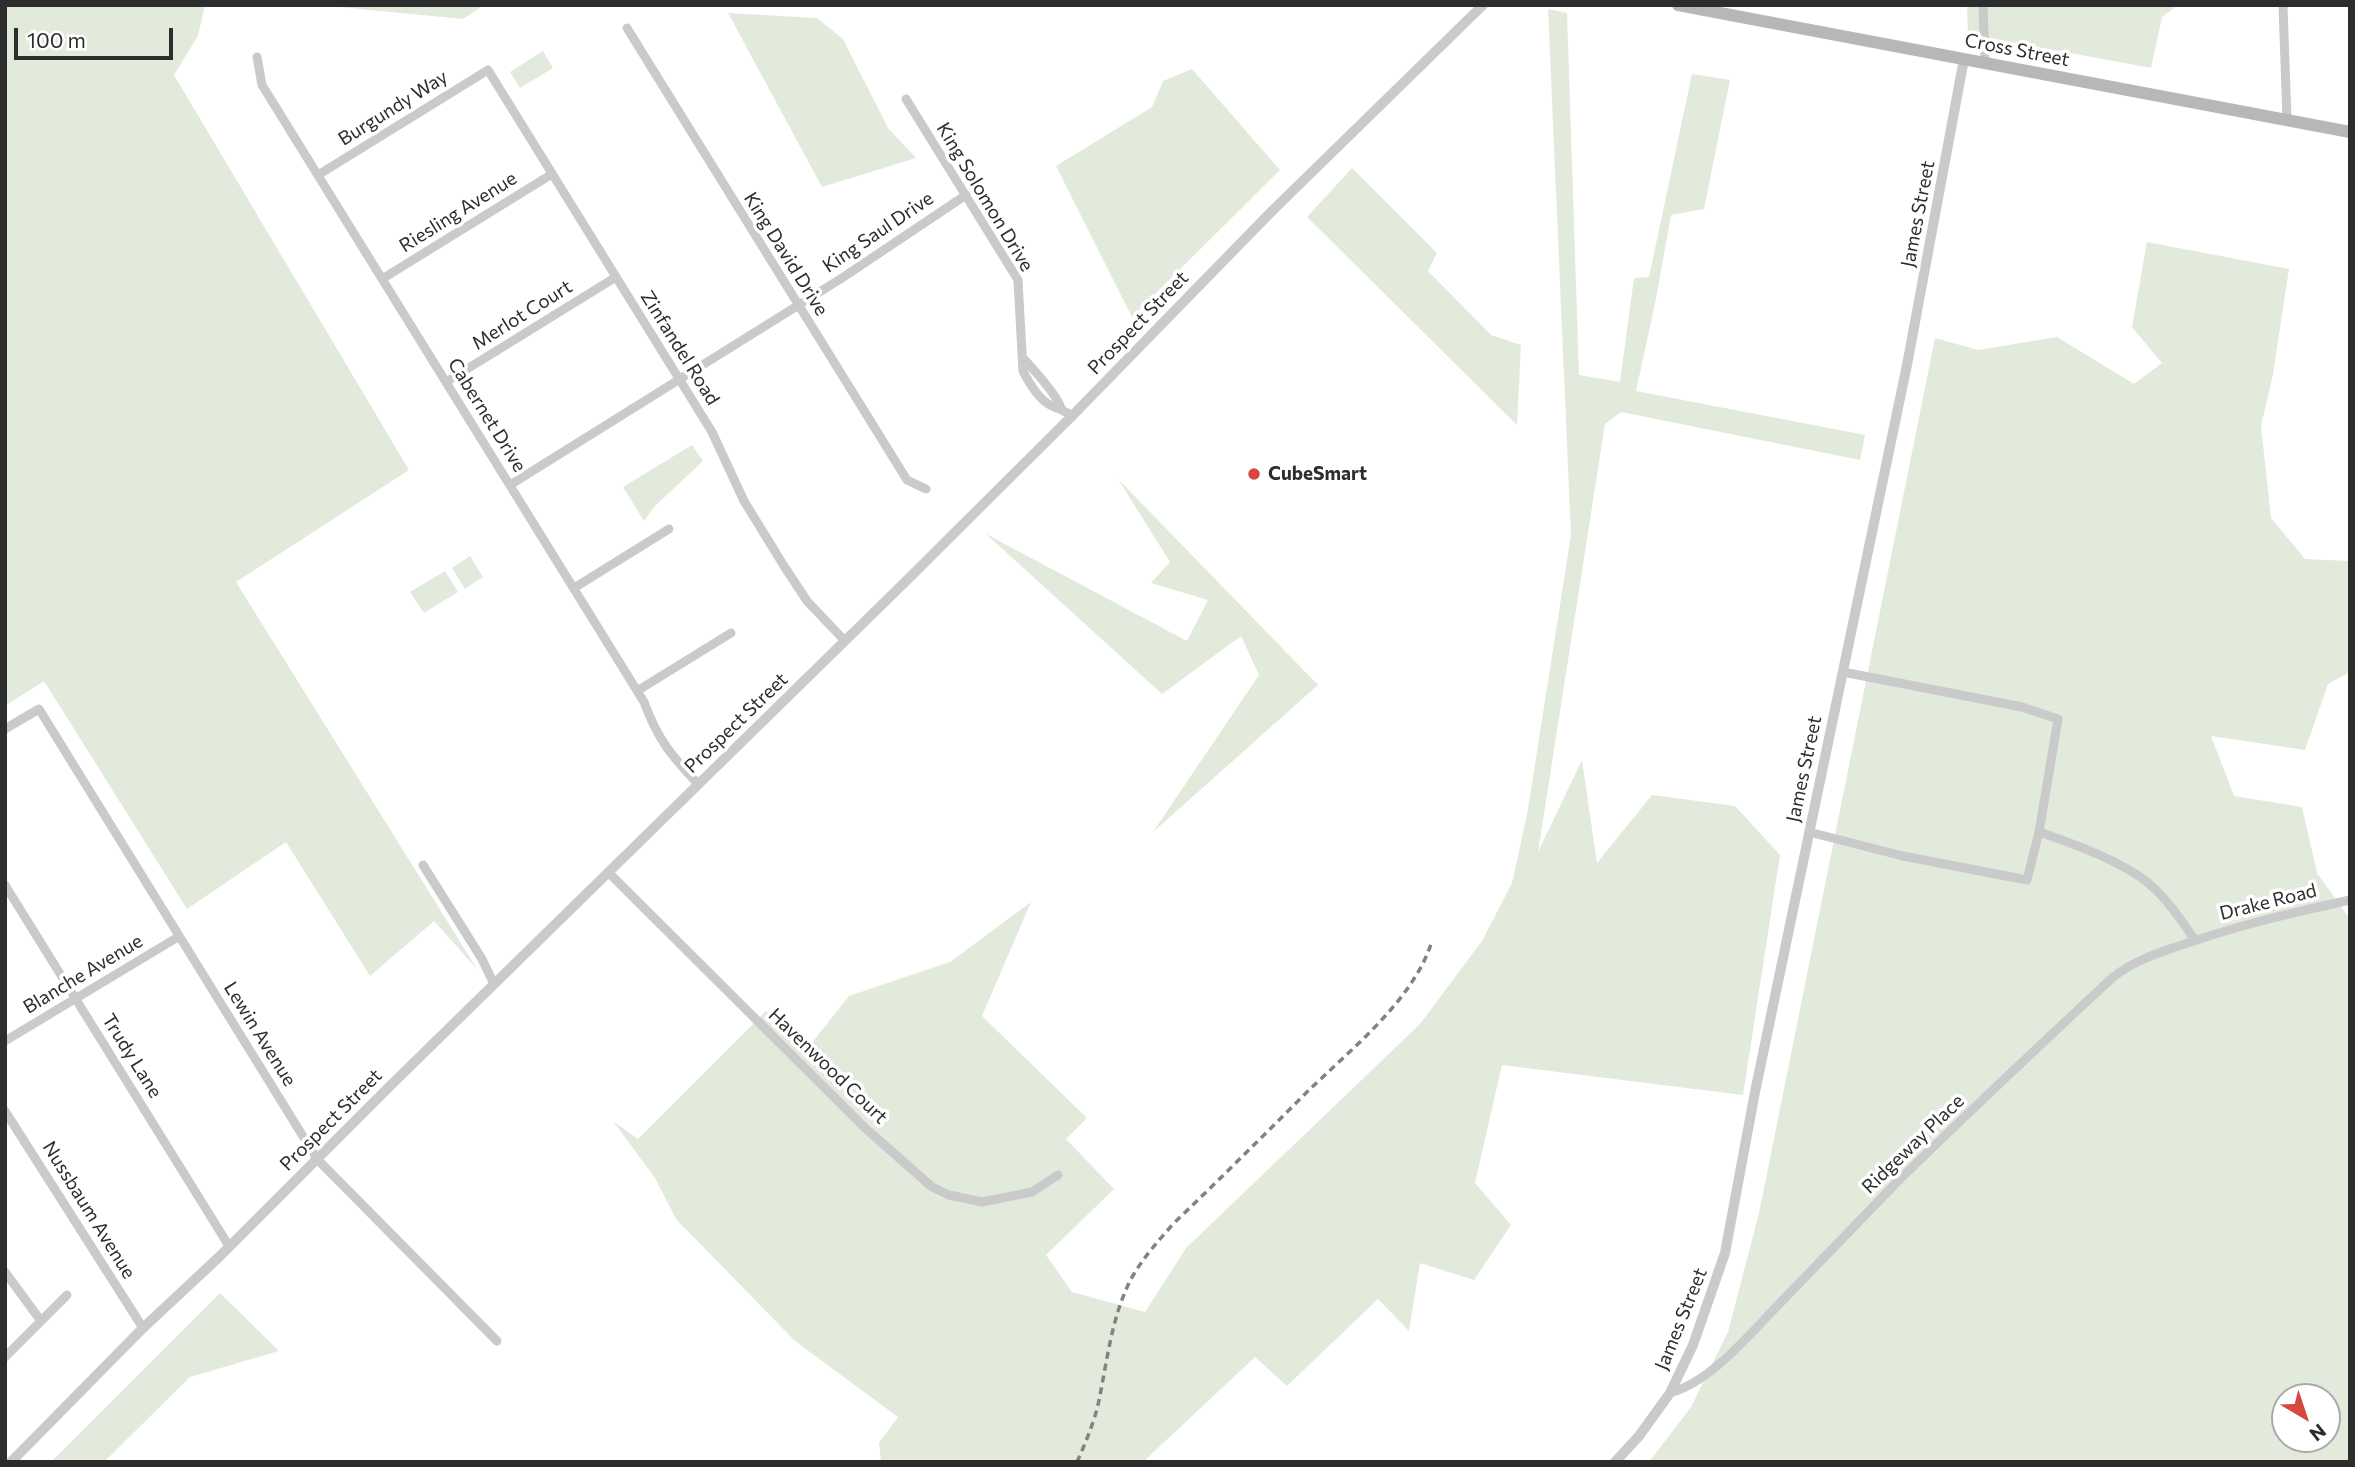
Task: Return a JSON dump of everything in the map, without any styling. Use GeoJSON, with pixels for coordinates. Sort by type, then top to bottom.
{"type":"FeatureCollection","features":[{"type":"Feature","properties":{"kind":"main road","name":"Cross Street"},"geometry":{"type":"LineString","coordinates":[[1678,5],[2350,132]]}},
{"type":"Feature","properties":{"kind":"street","name":"Prospect Street"},"geometry":{"type":"LineString","coordinates":[[11,1462],[143,1328],[845,641],[1072,416],[1272,211],[1483,5]]}},
{"type":"Feature","properties":{"kind":"street"},"geometry":{"type":"LineString","coordinates":[[1983,5],[1985,63]]}},
{"type":"Feature","properties":{"kind":"street"},"geometry":{"type":"LineString","coordinates":[[2283,5],[2287,120]]}},
{"type":"Feature","properties":{"kind":"street","name":"King David Drive"},"geometry":{"type":"LineString","coordinates":[[627,28],[907,480],[926,489]]}},
{"type":"Feature","properties":{"kind":"street","name":"Cabernet Drive"},"geometry":{"type":"LineString","coordinates":[[257,57],[262,85],[638,691],[668,753],[698,784]]}},
{"type":"Feature","properties":{"kind":"street","name":"James Street"},"geometry":{"type":"LineString","coordinates":[[1615,1462],[1639,1436],[1670,1392],[1693,1345],[1725,1253],[1755,1092],[1907,365],[1964,59]]}},
{"type":"Feature","properties":{"kind":"street","name":"Burgundy Way"},"geometry":{"type":"LineString","coordinates":[[318,176],[488,70]]}},
{"type":"Feature","properties":{"kind":"street","name":"Zinfandel Road"},"geometry":{"type":"LineString","coordinates":[[488,70],[712,432],[744,501],[784,566],[807,601],[845,641]]}},
{"type":"Feature","properties":{"kind":"street","name":"King Solomon Drive"},"geometry":{"type":"LineString","coordinates":[[906,99],[1018,280],[1023,371],[1044,400],[1072,416]]}},
{"type":"Feature","properties":{"kind":"street","name":"Riesling Avenue"},"geometry":{"type":"LineString","coordinates":[[382,279],[552,174]]}},
{"type":"Feature","properties":{"kind":"street","name":"King Saul Drive"},"geometry":{"type":"LineString","coordinates":[[510,485],[738,344],[966,195]]}},
{"type":"Feature","properties":{"kind":"street","name":"Merlot Court"},"geometry":{"type":"LineString","coordinates":[[446,382],[616,277]]}},
{"type":"Feature","properties":{"kind":"street"},"geometry":{"type":"LineString","coordinates":[[574,588],[669,529]]}},
{"type":"Feature","properties":{"kind":"street"},"geometry":{"type":"LineString","coordinates":[[638,691],[731,633]]}},
{"type":"Feature","properties":{"kind":"street"},"geometry":{"type":"LineString","coordinates":[[1809,832],[1903,856],[2027,880],[2039,832],[2058,719],[2022,707],[1843,672]]}},
{"type":"Feature","properties":{"kind":"street","name":"Lewin Avenue"},"geometry":{"type":"LineString","coordinates":[[5,729],[39,709],[317,1159],[497,1341]]}},
{"type":"Feature","properties":{"kind":"street"},"geometry":{"type":"LineString","coordinates":[[2039,832],[2094,853],[2141,877],[2175,912],[2195,940]]}},
{"type":"Feature","properties":{"kind":"street"},"geometry":{"type":"LineString","coordinates":[[423,865],[482,959],[494,984]]}},
{"type":"Feature","properties":{"kind":"street","name":"Havenwood Court"},"geometry":{"type":"LineString","coordinates":[[608,872],[865,1128],[932,1187],[948,1195],[982,1202],[1032,1192],[1058,1175]]}},
{"type":"Feature","properties":{"kind":"street","name":"Trudy Lane"},"geometry":{"type":"LineString","coordinates":[[5,885],[229,1246]]}},
{"type":"Feature","properties":{"kind":"street","name":"Drake Road"},"geometry":{"type":"LineString","coordinates":[[2195,940],[2244,924],[2350,900]]}},
{"type":"Feature","properties":{"kind":"street","name":"Blanche Avenue"},"geometry":{"type":"LineString","coordinates":[[5,1041],[178,937]]}},
{"type":"Feature","properties":{"kind":"street","name":"Ridgeway Place"},"geometry":{"type":"LineString","coordinates":[[1670,1392],[1699,1381],[1736,1347],[1898,1182],[2112,978],[2150,955],[2195,940]]}},
{"type":"Feature","properties":{"kind":"street","name":"Nussbaum Avenue"},"geometry":{"type":"LineString","coordinates":[[5,1111],[143,1328]]}},
{"type":"Feature","properties":{"kind":"street"},"geometry":{"type":"LineString","coordinates":[[5,1272],[41,1321]]}},
{"type":"Feature","properties":{"kind":"street"},"geometry":{"type":"LineString","coordinates":[[5,1357],[67,1295]]}},
{"type":"Feature","properties":{"kind":"shaded area"},"geometry":{"type":"Polygon","coordinates":[[[5,5],[205,5],[198,36],[174,75],[409,470],[236,582],[477,969],[434,921],[370,976],[286,842],[187,909],[44,681],[5,706],[5,5]]]}},
{"type":"Feature","properties":{"kind":"shaded area"},"geometry":{"type":"Polygon","coordinates":[[[319,5],[484,5],[463,19],[319,5]]]}},
{"type":"Feature","properties":{"kind":"shaded area"},"geometry":{"type":"Polygon","coordinates":[[[1967,5],[2178,5],[2162,17],[2151,68],[1968,34],[1967,5]]]}},
{"type":"Feature","properties":{"kind":"shaded area"},"geometry":{"type":"Polygon","coordinates":[[[1548,9],[1567,13],[1579,375],[1620,382],[1634,278],[1649,277],[1692,74],[1730,80],[1704,209],[1671,215],[1636,391],[1865,435],[1860,460],[1621,412],[1605,424],[1538,852],[1582,760],[1597,863],[1652,795],[1735,806],[1780,855],[1743,1095],[1502,1065],[1475,1183],[1511,1225],[1474,1280],[1420,1263],[1409,1331],[1378,1299],[1287,1386],[1255,1357],[1143,1462],[881,1462],[879,1443],[898,1417],[795,1341],[676,1219],[655,1178],[613,1121],[638,1139],[766,1011],[807,1049],[849,996],[950,962],[1031,902],[982,1016],[1087,1118],[1066,1139],[1114,1189],[1046,1255],[1072,1292],[1145,1312],[1186,1248],[1420,1024],[1482,941],[1512,883],[1527,815],[1571,535],[1548,9]]]}},
{"type":"Feature","properties":{"kind":"shaded area"},"geometry":{"type":"Polygon","coordinates":[[[728,13],[817,18],[843,39],[888,128],[916,158],[822,187],[728,13]]]}},
{"type":"Feature","properties":{"kind":"shaded area"},"geometry":{"type":"Polygon","coordinates":[[[543,51],[553,68],[520,88],[510,72],[543,51]]]}},
{"type":"Feature","properties":{"kind":"shaded area"},"geometry":{"type":"Polygon","coordinates":[[[1192,69],[1280,170],[1132,317],[1056,166],[1152,107],[1163,81],[1192,69]]]}},
{"type":"Feature","properties":{"kind":"shaded area"},"geometry":{"type":"Polygon","coordinates":[[[1352,168],[1437,253],[1428,271],[1491,335],[1521,345],[1517,425],[1307,217],[1352,168]]]}},
{"type":"Feature","properties":{"kind":"shaded area"},"geometry":{"type":"Polygon","coordinates":[[[2147,242],[2289,269],[2273,374],[2261,426],[2271,518],[2305,559],[2350,561],[2350,672],[2328,684],[2305,750],[2211,736],[2234,796],[2302,807],[2317,873],[2350,919],[2350,1462],[1649,1462],[1691,1407],[1728,1332],[1759,1213],[1935,338],[1978,350],[2057,337],[2134,384],[2162,363],[2132,327],[2147,242]]]}},
{"type":"Feature","properties":{"kind":"shaded area"},"geometry":{"type":"Polygon","coordinates":[[[692,445],[703,461],[655,506],[644,521],[623,487],[692,445]]]}},
{"type":"Feature","properties":{"kind":"shaded area"},"geometry":{"type":"Polygon","coordinates":[[[1118,479],[1318,685],[1153,832],[1259,675],[1241,636],[1162,694],[986,534],[1187,641],[1208,600],[1151,583],[1170,562],[1118,479]]]}},
{"type":"Feature","properties":{"kind":"shaded area"},"geometry":{"type":"Polygon","coordinates":[[[470,556],[483,577],[465,589],[452,568],[470,556]]]}},
{"type":"Feature","properties":{"kind":"shaded area"},"geometry":{"type":"Polygon","coordinates":[[[445,571],[458,592],[424,613],[410,592],[445,571]]]}},
{"type":"Feature","properties":{"kind":"shaded area"},"geometry":{"type":"Polygon","coordinates":[[[220,1293],[279,1351],[190,1377],[104,1462],[51,1462],[220,1293]]]}},
{"type":"Feature","properties":{"kind":"railway"},"geometry":{"type":"LineString","coordinates":[[1077,1462],[1096,1412],[1119,1309],[1131,1279],[1141,1264],[1174,1223],[1379,1023],[1411,984],[1432,941]]}},
{"type":"Feature","properties":{"kind":"place","name":"CubeSmart"},"geometry":{"type":"Point","coordinates":[1254,474]}}]}
